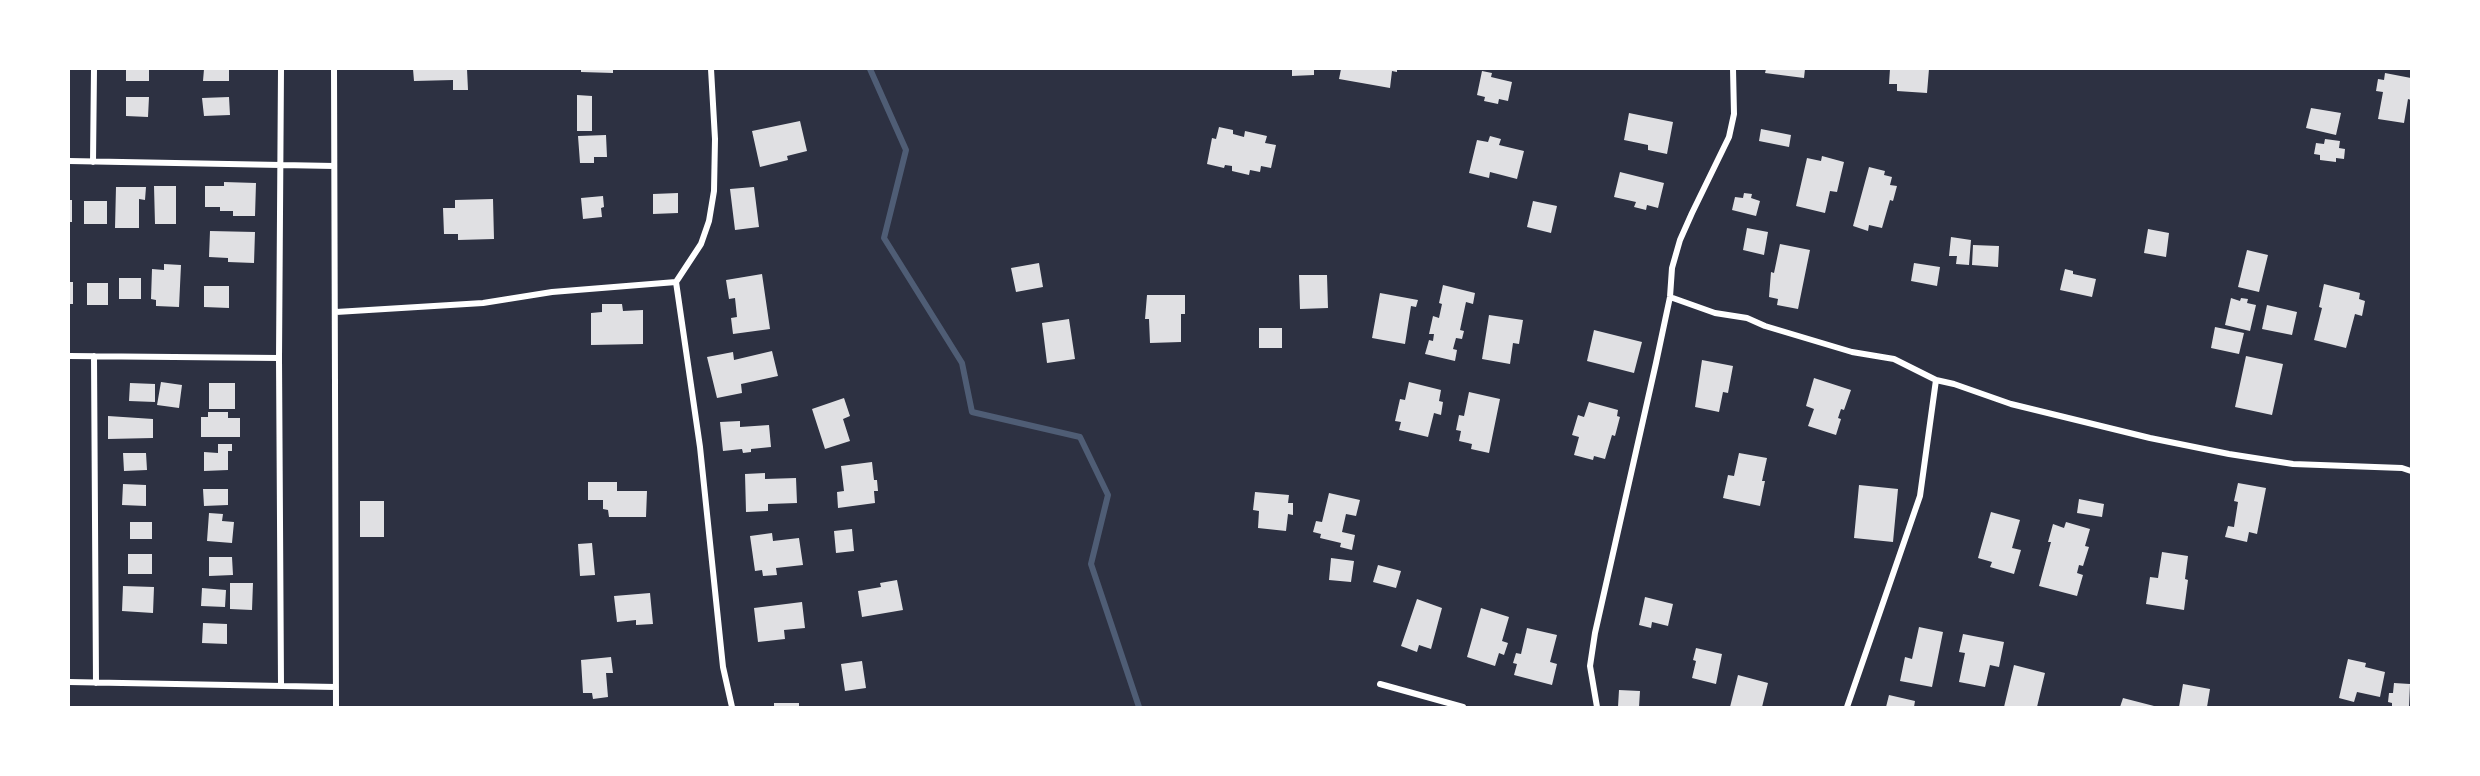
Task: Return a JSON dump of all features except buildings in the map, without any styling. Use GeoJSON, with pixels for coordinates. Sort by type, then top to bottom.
{"type":"FeatureCollection","features":[{"type":"Feature","properties":{"kind":"street"},"geometry":{"type":"LineString","coordinates":[[93,162],[94,69]]}},
{"type":"Feature","properties":{"kind":"street"},"geometry":{"type":"LineString","coordinates":[[281,69],[279,358],[281,685]]}},
{"type":"Feature","properties":{"kind":"street"},"geometry":{"type":"LineString","coordinates":[[334,69],[336,707]]}},
{"type":"Feature","properties":{"kind":"street"},"geometry":{"type":"LineString","coordinates":[[711,69],[715,139],[712,201],[701,244],[676,282],[700,447],[723,667],[732,707]]}},
{"type":"Feature","properties":{"kind":"street"},"geometry":{"type":"LineString","coordinates":[[1597,707],[1590,666],[1595,633],[1670,297],[1672,268],[1680,240],[1729,137],[1734,114],[1733,69]]}},
{"type":"Feature","properties":{"kind":"street"},"geometry":{"type":"LineString","coordinates":[[69,161],[334,166]]}},
{"type":"Feature","properties":{"kind":"street"},"geometry":{"type":"LineString","coordinates":[[336,312],[483,303],[552,292],[676,282]]}},
{"type":"Feature","properties":{"kind":"street"},"geometry":{"type":"LineString","coordinates":[[1670,297],[1715,313],[1747,318],[1765,326],[1852,352],[1894,359],[1936,380],[2036,411],[2229,454],[2293,464],[2402,468],[2411,471]]}},
{"type":"Feature","properties":{"kind":"street"},"geometry":{"type":"LineString","coordinates":[[69,356],[279,358]]}},
{"type":"Feature","properties":{"kind":"street"},"geometry":{"type":"LineString","coordinates":[[94,356],[96,683]]}},
{"type":"Feature","properties":{"kind":"street"},"geometry":{"type":"LineString","coordinates":[[1847,707],[1920,496],[1936,380]]}},
{"type":"Feature","properties":{"kind":"street"},"geometry":{"type":"LineString","coordinates":[[69,682],[336,687]]}},
{"type":"Feature","properties":{"kind":"street"},"geometry":{"type":"LineString","coordinates":[[1380,684],[1463,707]]}},
{"type":"Feature","properties":{"kind":"waterway"},"geometry":{"type":"LineString","coordinates":[[870,69],[906,150],[884,238],[962,363],[972,412],[1080,437],[1108,495],[1091,564],[1139,707]]}}]}
